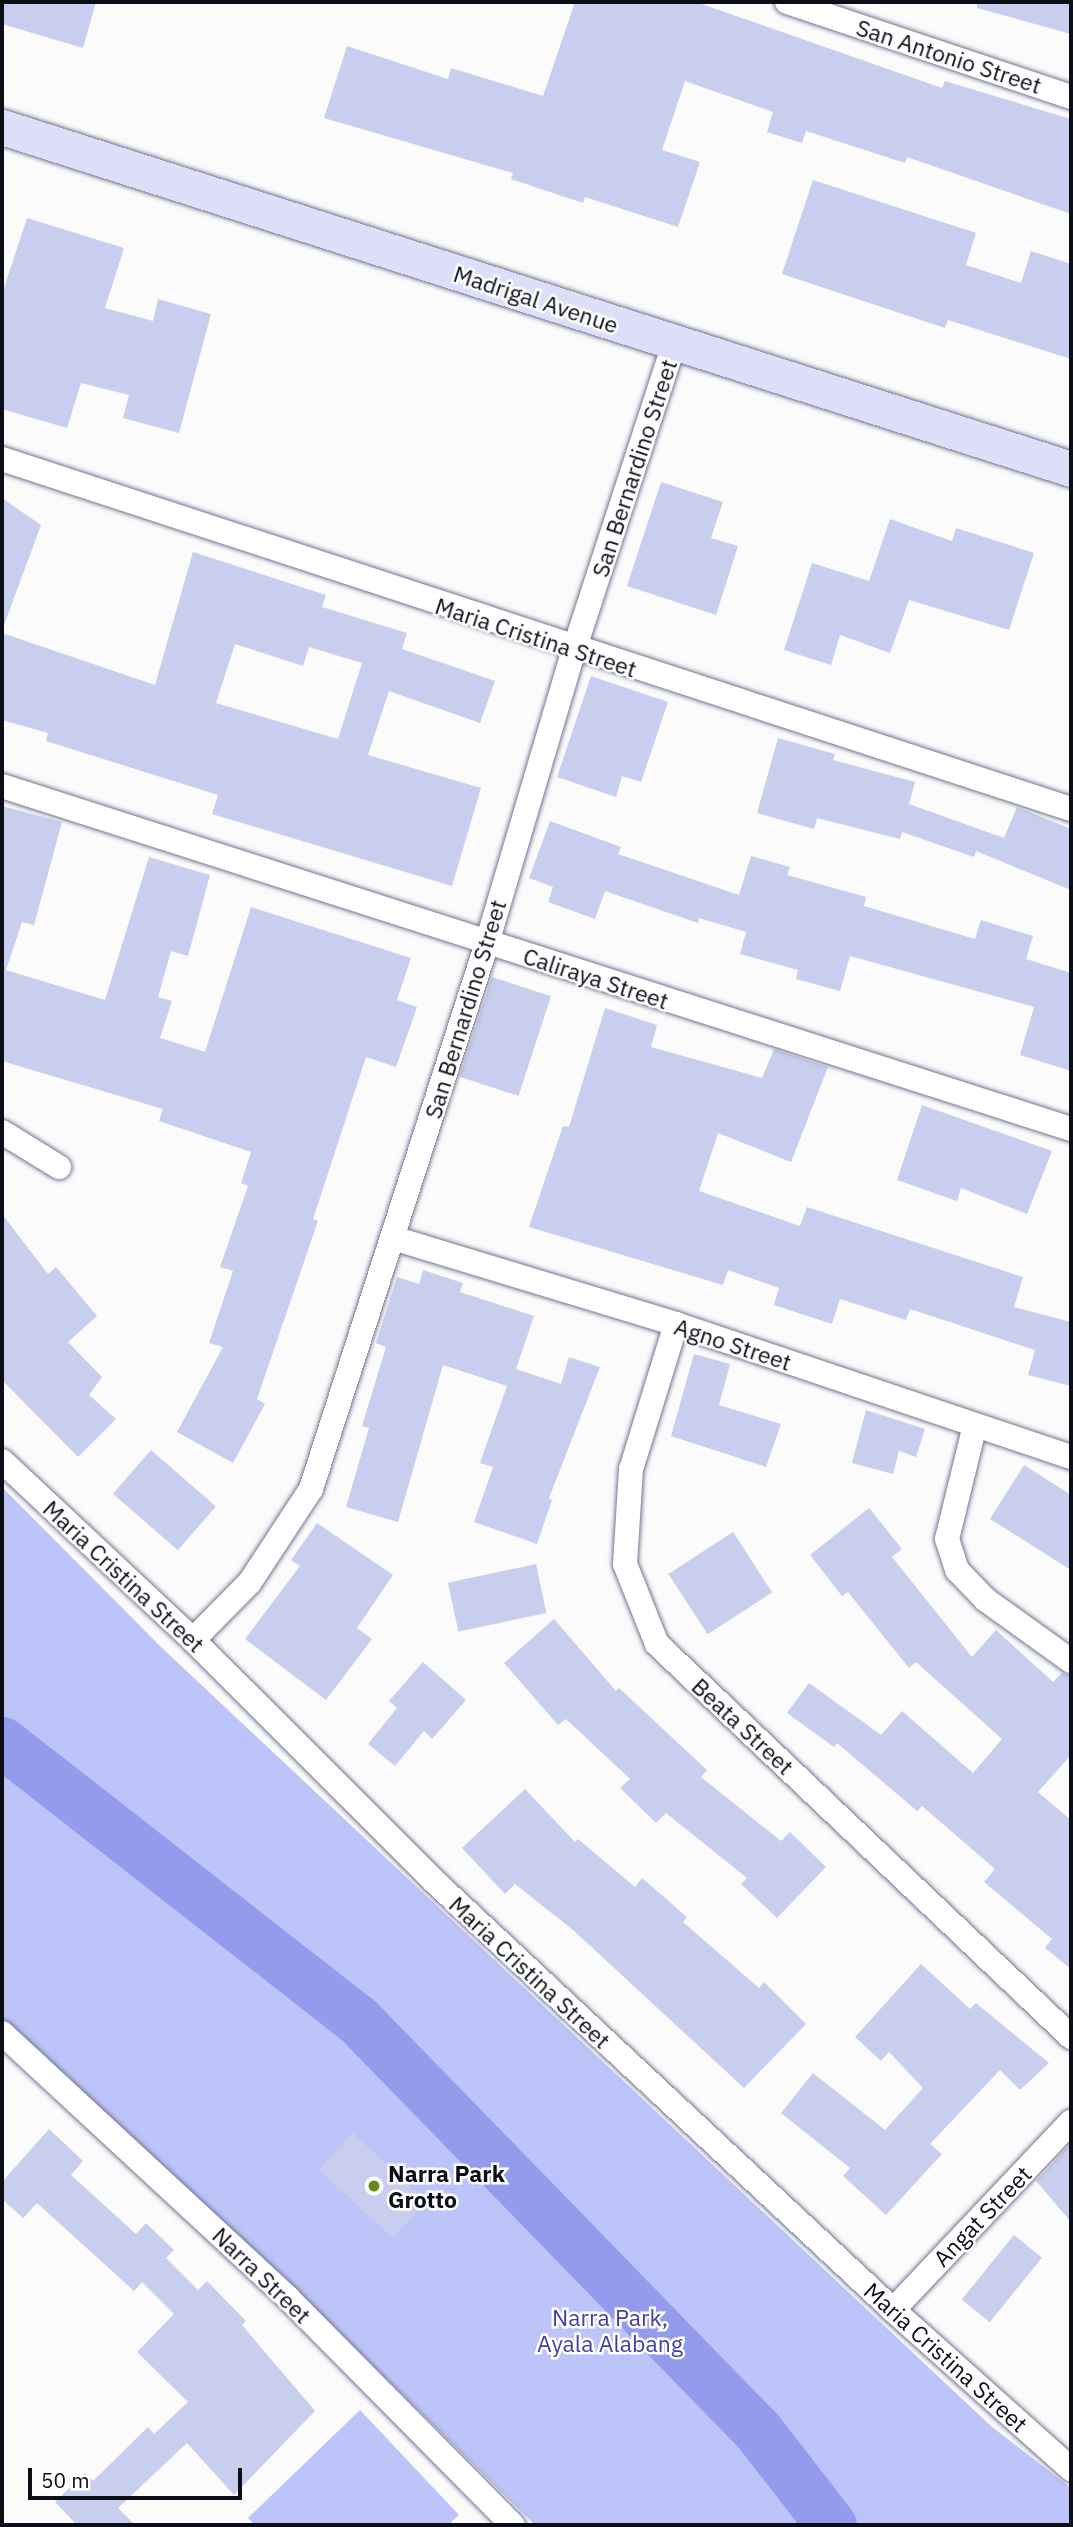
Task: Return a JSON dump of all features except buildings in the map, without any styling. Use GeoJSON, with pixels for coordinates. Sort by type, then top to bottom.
{"type":"FeatureCollection","features":[{"type":"Feature","properties":{"kind":"street","name":"San Antonio Street"},"geometry":{"type":"LineString","coordinates":[[787,2],[1071,97]]}},
{"type":"Feature","properties":{"kind":"street","name":"Madrigal Avenue"},"geometry":{"type":"LineString","coordinates":[[2,127],[1071,469]]}},
{"type":"Feature","properties":{"kind":"street","name":"San Bernardino Street"},"geometry":{"type":"LineString","coordinates":[[192,1640],[250,1582],[311,1489],[487,943],[573,650],[674,344]]}},
{"type":"Feature","properties":{"kind":"street","name":"Maria Cristina Street"},"geometry":{"type":"LineString","coordinates":[[2,460],[573,650],[1071,809]]}},
{"type":"Feature","properties":{"kind":"street","name":"Caliraya Street"},"geometry":{"type":"LineString","coordinates":[[2,786],[1071,1129]]}},
{"type":"Feature","properties":{"kind":"street"},"geometry":{"type":"LineString","coordinates":[[2,1132],[59,1167]]}},
{"type":"Feature","properties":{"kind":"street","name":"Agno Street"},"geometry":{"type":"LineString","coordinates":[[393,1238],[676,1324],[1071,1457]]}},
{"type":"Feature","properties":{"kind":"street","name":"Beata Street"},"geometry":{"type":"LineString","coordinates":[[676,1324],[631,1469],[625,1563],[657,1644],[1071,2037]]}},
{"type":"Feature","properties":{"kind":"street"},"geometry":{"type":"LineString","coordinates":[[975,1425],[947,1539],[957,1570],[986,1600],[1071,1661]]}},
{"type":"Feature","properties":{"kind":"street","name":"Maria Cristina Street"},"geometry":{"type":"LineString","coordinates":[[2,1461],[192,1640],[435,1882],[892,2309],[1071,2469]]}},
{"type":"Feature","properties":{"kind":"street","name":"Narra Street"},"geometry":{"type":"LineString","coordinates":[[2,2033],[288,2298],[513,2525]]}},
{"type":"Feature","properties":{"kind":"street","name":"Angat Street"},"geometry":{"type":"LineString","coordinates":[[892,2309],[1071,2122]]}},
{"type":"Feature","properties":{"kind":"green space","name":"Narra Park, Ayala Alabang"},"geometry":{"type":"Polygon","coordinates":[[[2,1487],[161,1647],[991,2426],[1071,2488],[1071,2525],[535,2525],[292,2286],[2,2021],[2,1487]]]}},
{"type":"Feature","properties":{"kind":"green space"},"geometry":{"type":"Polygon","coordinates":[[[360,2410],[459,2515],[448,2525],[255,2525],[248,2518],[360,2410]]]}},
{"type":"Feature","properties":{"kind":"waterway"},"geometry":{"type":"LineString","coordinates":[[2,1742],[357,2019],[758,2431],[831,2525]]}},
{"type":"Feature","properties":{"kind":"place","name":"Narra Park Grotto"},"geometry":{"type":"Point","coordinates":[374,2186]}}]}
